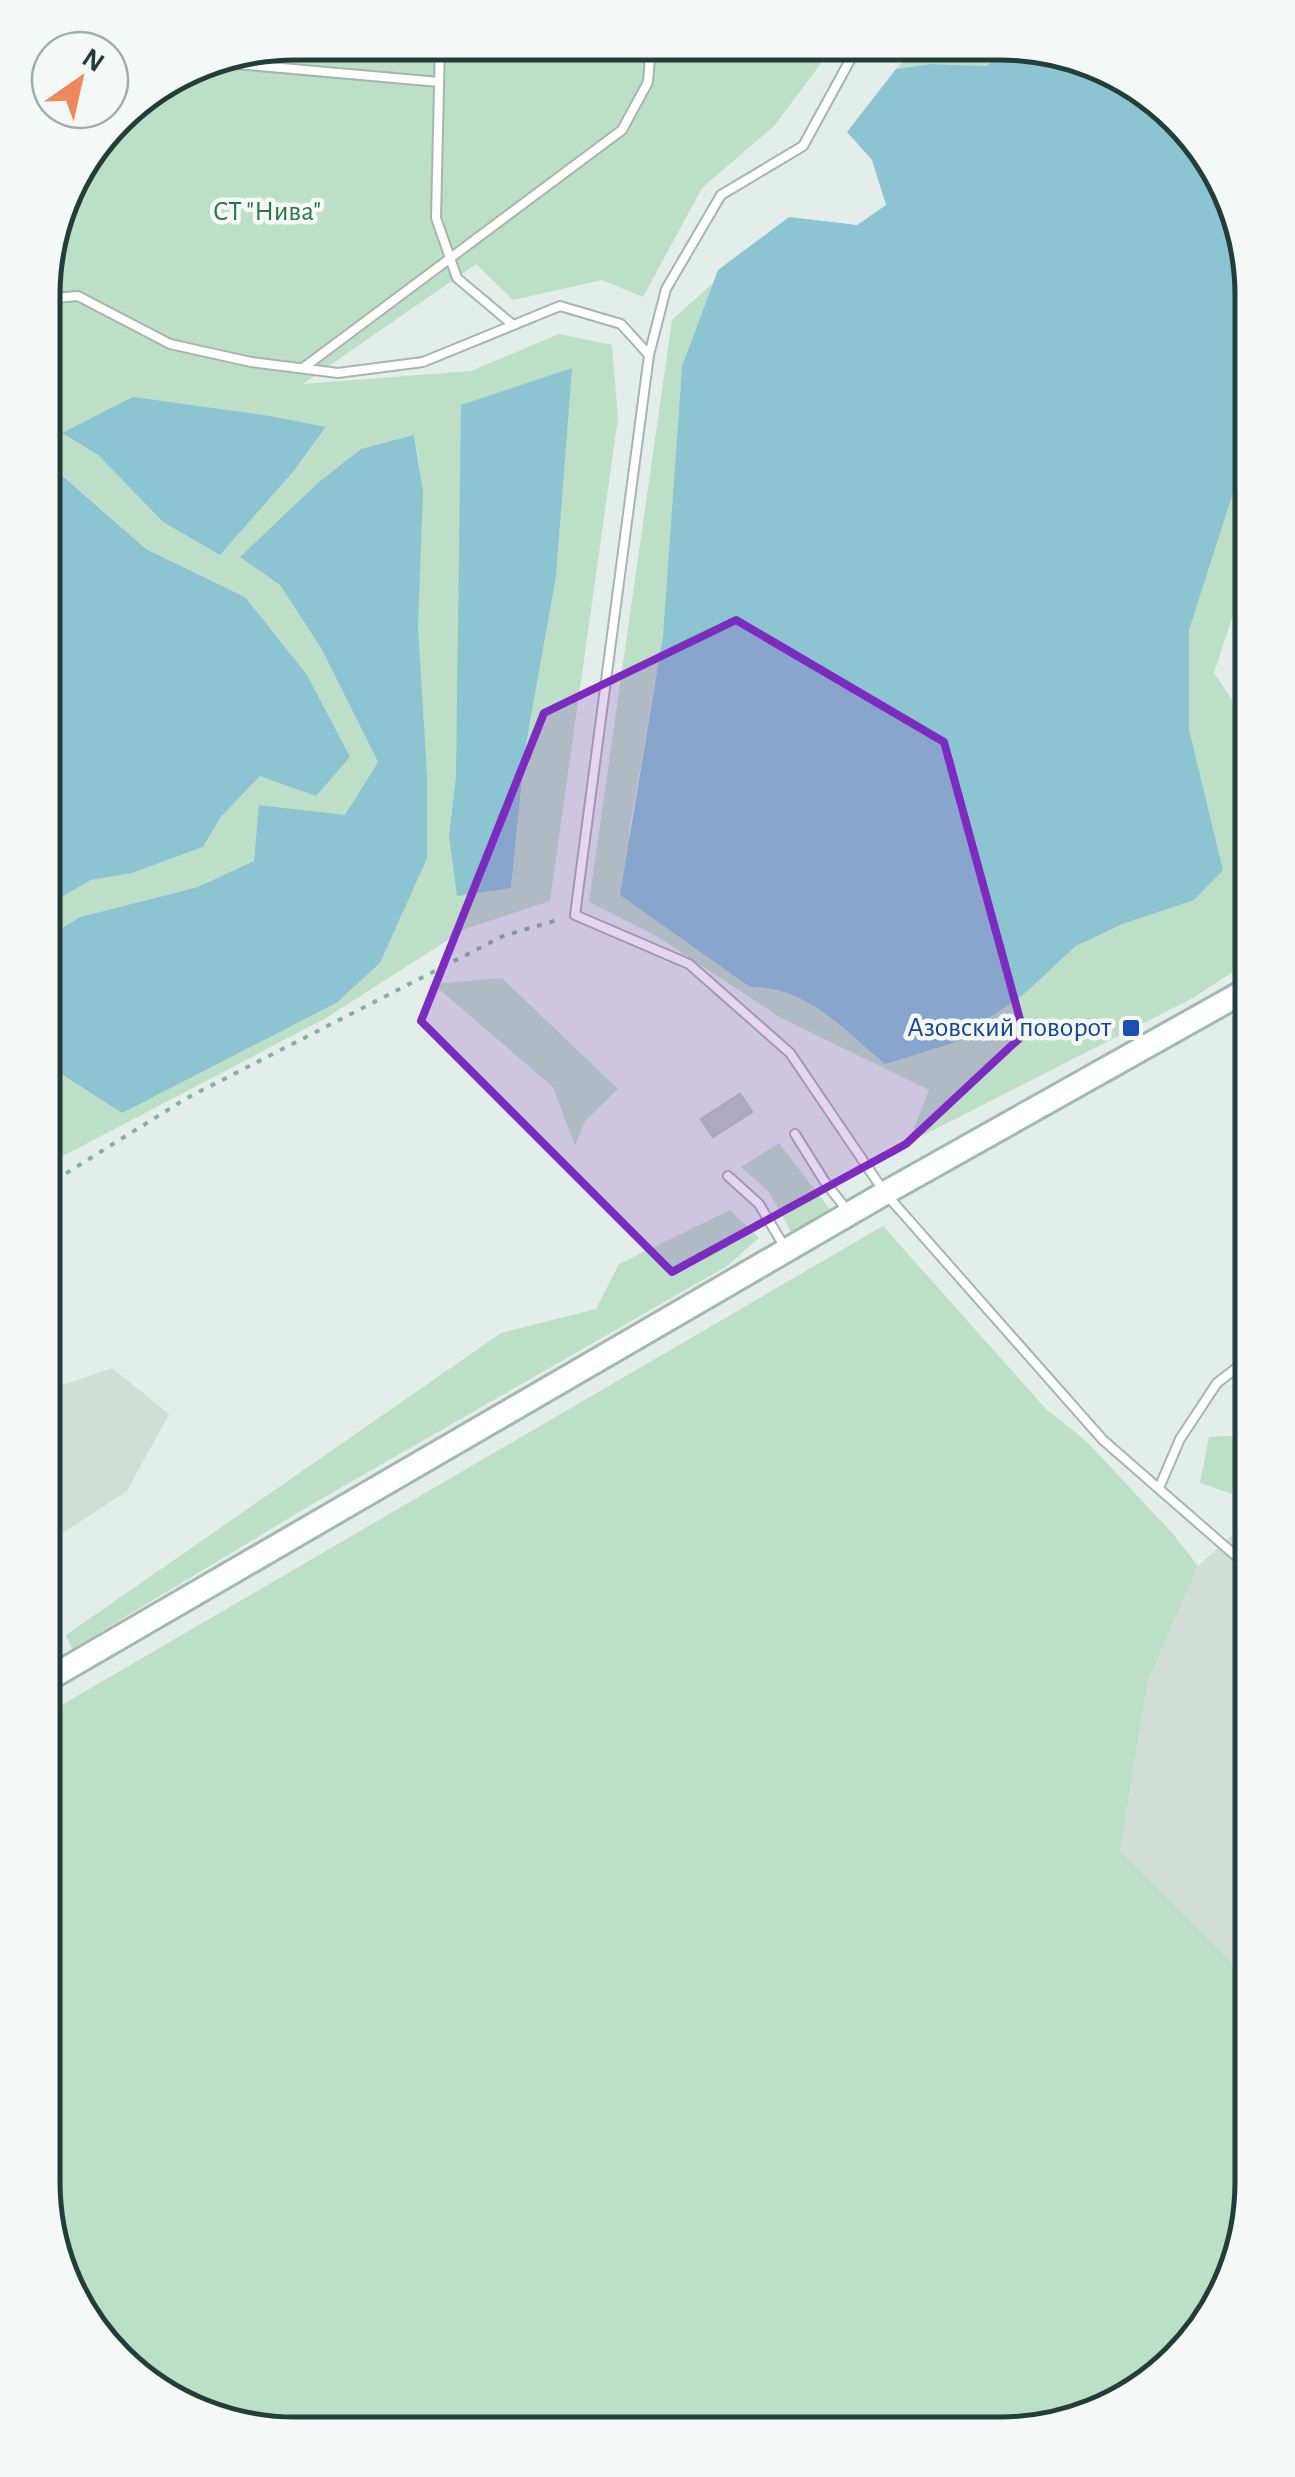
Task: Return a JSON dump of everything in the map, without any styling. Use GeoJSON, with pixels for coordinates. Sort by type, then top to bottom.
{"type":"FeatureCollection","features":[{"type":"Feature","properties":{"kind":"street"},"geometry":{"type":"LineString","coordinates":[[60,1672],[850,1213],[1235,997]]}},
{"type":"Feature","properties":{"kind":"lane"},"geometry":{"type":"LineString","coordinates":[[440,60],[436,218],[458,278],[513,325]]}},
{"type":"Feature","properties":{"kind":"lane"},"geometry":{"type":"LineString","coordinates":[[304,368],[622,130],[648,82],[650,60]]}},
{"type":"Feature","properties":{"kind":"lane"},"geometry":{"type":"LineString","coordinates":[[850,60],[803,146],[721,195],[666,290],[649,356],[575,915],[689,964],[790,1053],[885,1193],[1103,1440],[1234,1554]]}},
{"type":"Feature","properties":{"kind":"lane"},"geometry":{"type":"LineString","coordinates":[[248,65],[439,82]]}},
{"type":"Feature","properties":{"kind":"lane"},"geometry":{"type":"LineString","coordinates":[[60,298],[78,296],[170,344],[251,362],[338,373],[423,362],[560,306],[621,324],[649,356]]}},
{"type":"Feature","properties":{"kind":"lane"},"geometry":{"type":"LineString","coordinates":[[795,1134],[824,1182],[850,1213]]}},
{"type":"Feature","properties":{"kind":"lane"},"geometry":{"type":"LineString","coordinates":[[728,1176],[760,1204],[786,1250]]}},
{"type":"Feature","properties":{"kind":"lane"},"geometry":{"type":"LineString","coordinates":[[1159,1488],[1180,1439],[1218,1382],[1234,1369]]}},
{"type":"Feature","properties":{"kind":"path"},"geometry":{"type":"LineString","coordinates":[[60,1176],[187,1098],[503,936],[575,915]]}},
{"type":"Feature","properties":{"kind":"highlighted area"},"geometry":{"type":"Polygon","coordinates":[[[736,620],[944,742],[1024,1034],[906,1144],[672,1272],[421,1021],[544,713],[736,620]]]}},
{"type":"Feature","properties":{"kind":"shaded area"},"geometry":{"type":"Polygon","coordinates":[[[112,1368],[169,1414],[127,1491],[60,1535],[60,1386],[112,1368]]]}},
{"type":"Feature","properties":{"kind":"shaded area"},"geometry":{"type":"Polygon","coordinates":[[[1234,1533],[1234,1965],[1120,1851],[1148,1681],[1198,1566],[1234,1533]]]}},
{"type":"Feature","properties":{"kind":"green space","name":"СТ \"Нива\""},"geometry":{"type":"Polygon","coordinates":[[[824,60],[774,126],[702,188],[643,297],[602,280],[513,300],[476,264],[303,384],[471,371],[559,334],[612,345],[618,418],[550,901],[465,929],[326,1018],[60,1158],[60,1073],[122,1113],[427,858],[418,627],[422,506],[414,435],[241,557],[280,584],[321,648],[378,762],[345,816],[260,805],[255,861],[198,887],[80,917],[60,929],[60,898],[91,880],[132,873],[203,847],[221,817],[260,776],[245,597],[146,549],[60,473],[60,295],[68,234],[84,191],[100,164],[140,118],[177,91],[205,78],[264,62],[824,60]],[[571,368],[456,776],[449,835],[511,888],[525,750],[556,577],[571,368]],[[264,415],[63,434],[98,455],[163,522],[220,555],[326,428],[264,415]]]}},
{"type":"Feature","properties":{"kind":"green space"},"geometry":{"type":"Polygon","coordinates":[[[905,60],[994,60],[987,66],[931,64],[896,69],[905,60]]]}},
{"type":"Feature","properties":{"kind":"green space"},"geometry":{"type":"Polygon","coordinates":[[[713,283],[682,366],[663,635],[629,834],[750,987],[789,994],[807,1002],[885,1064],[1024,994],[1076,946],[1223,870],[1189,729],[1189,629],[1235,487],[1235,610],[1214,673],[1235,704],[1235,971],[1189,1000],[908,1143],[929,1090],[781,1018],[658,937],[589,902],[672,320],[713,283]]]}},
{"type":"Feature","properties":{"kind":"green space"},"geometry":{"type":"Polygon","coordinates":[[[502,978],[618,1089],[585,1121],[575,1146],[553,1087],[433,984],[502,978]]]}},
{"type":"Feature","properties":{"kind":"green space"},"geometry":{"type":"Polygon","coordinates":[[[779,1143],[838,1220],[798,1244],[769,1192],[741,1167],[779,1143]]]}},
{"type":"Feature","properties":{"kind":"green space"},"geometry":{"type":"Polygon","coordinates":[[[730,1210],[759,1238],[727,1266],[309,1506],[72,1649],[66,1635],[501,1333],[596,1309],[619,1264],[730,1210]]]}},
{"type":"Feature","properties":{"kind":"green space"},"geometry":{"type":"Polygon","coordinates":[[[883,1226],[1046,1409],[1087,1442],[1198,1566],[1148,1681],[1120,1851],[1234,1965],[1234,2197],[1223,2258],[1204,2300],[1177,2337],[1131,2377],[1076,2405],[1031,2415],[295,2417],[234,2409],[177,2386],[140,2359],[100,2313],[72,2258],[62,2213],[60,1706],[883,1226]]]}},
{"type":"Feature","properties":{"kind":"green space"},"geometry":{"type":"Polygon","coordinates":[[[1234,1436],[1234,1495],[1200,1483],[1209,1437],[1234,1436]]]}},
{"type":"Feature","properties":{"kind":"water"},"geometry":{"type":"Polygon","coordinates":[[[994,60],[1031,62],[1076,72],[1131,100],[1177,140],[1211,191],[1223,219],[1235,295],[1235,487],[1189,630],[1189,729],[1223,870],[1194,900],[1122,924],[1076,946],[1024,994],[953,1043],[885,1064],[824,1012],[789,994],[750,987],[620,895],[663,635],[682,366],[718,270],[789,217],[857,225],[886,205],[872,160],[847,132],[896,69],[931,64],[987,66],[994,60]]]}},
{"type":"Feature","properties":{"kind":"water"},"geometry":{"type":"Polygon","coordinates":[[[572,368],[556,577],[525,750],[511,888],[457,896],[449,835],[456,776],[461,405],[572,368]]]}},
{"type":"Feature","properties":{"kind":"water"},"geometry":{"type":"Polygon","coordinates":[[[133,397],[326,427],[293,472],[220,555],[163,522],[98,455],[62,433],[133,397]]]}},
{"type":"Feature","properties":{"kind":"water"},"geometry":{"type":"Polygon","coordinates":[[[414,435],[423,492],[418,626],[427,776],[427,858],[380,963],[336,1003],[122,1113],[60,1073],[60,929],[80,917],[198,887],[254,861],[259,805],[345,815],[378,762],[321,648],[280,585],[240,557],[319,482],[361,449],[414,435]]]}},
{"type":"Feature","properties":{"kind":"water"},"geometry":{"type":"Polygon","coordinates":[[[60,474],[146,549],[245,597],[307,675],[350,757],[316,796],[260,776],[221,817],[203,847],[132,873],[91,880],[60,898],[60,474]]]}},
{"type":"Feature","properties":{"kind":"building"},"geometry":{"type":"Polygon","coordinates":[[[740,1094],[752,1112],[713,1137],[701,1119],[740,1094]]]}},
{"type":"Feature","properties":{"kind":"place","name":"Азовский поворот"},"geometry":{"type":"Point","coordinates":[1131,1028]}}]}
